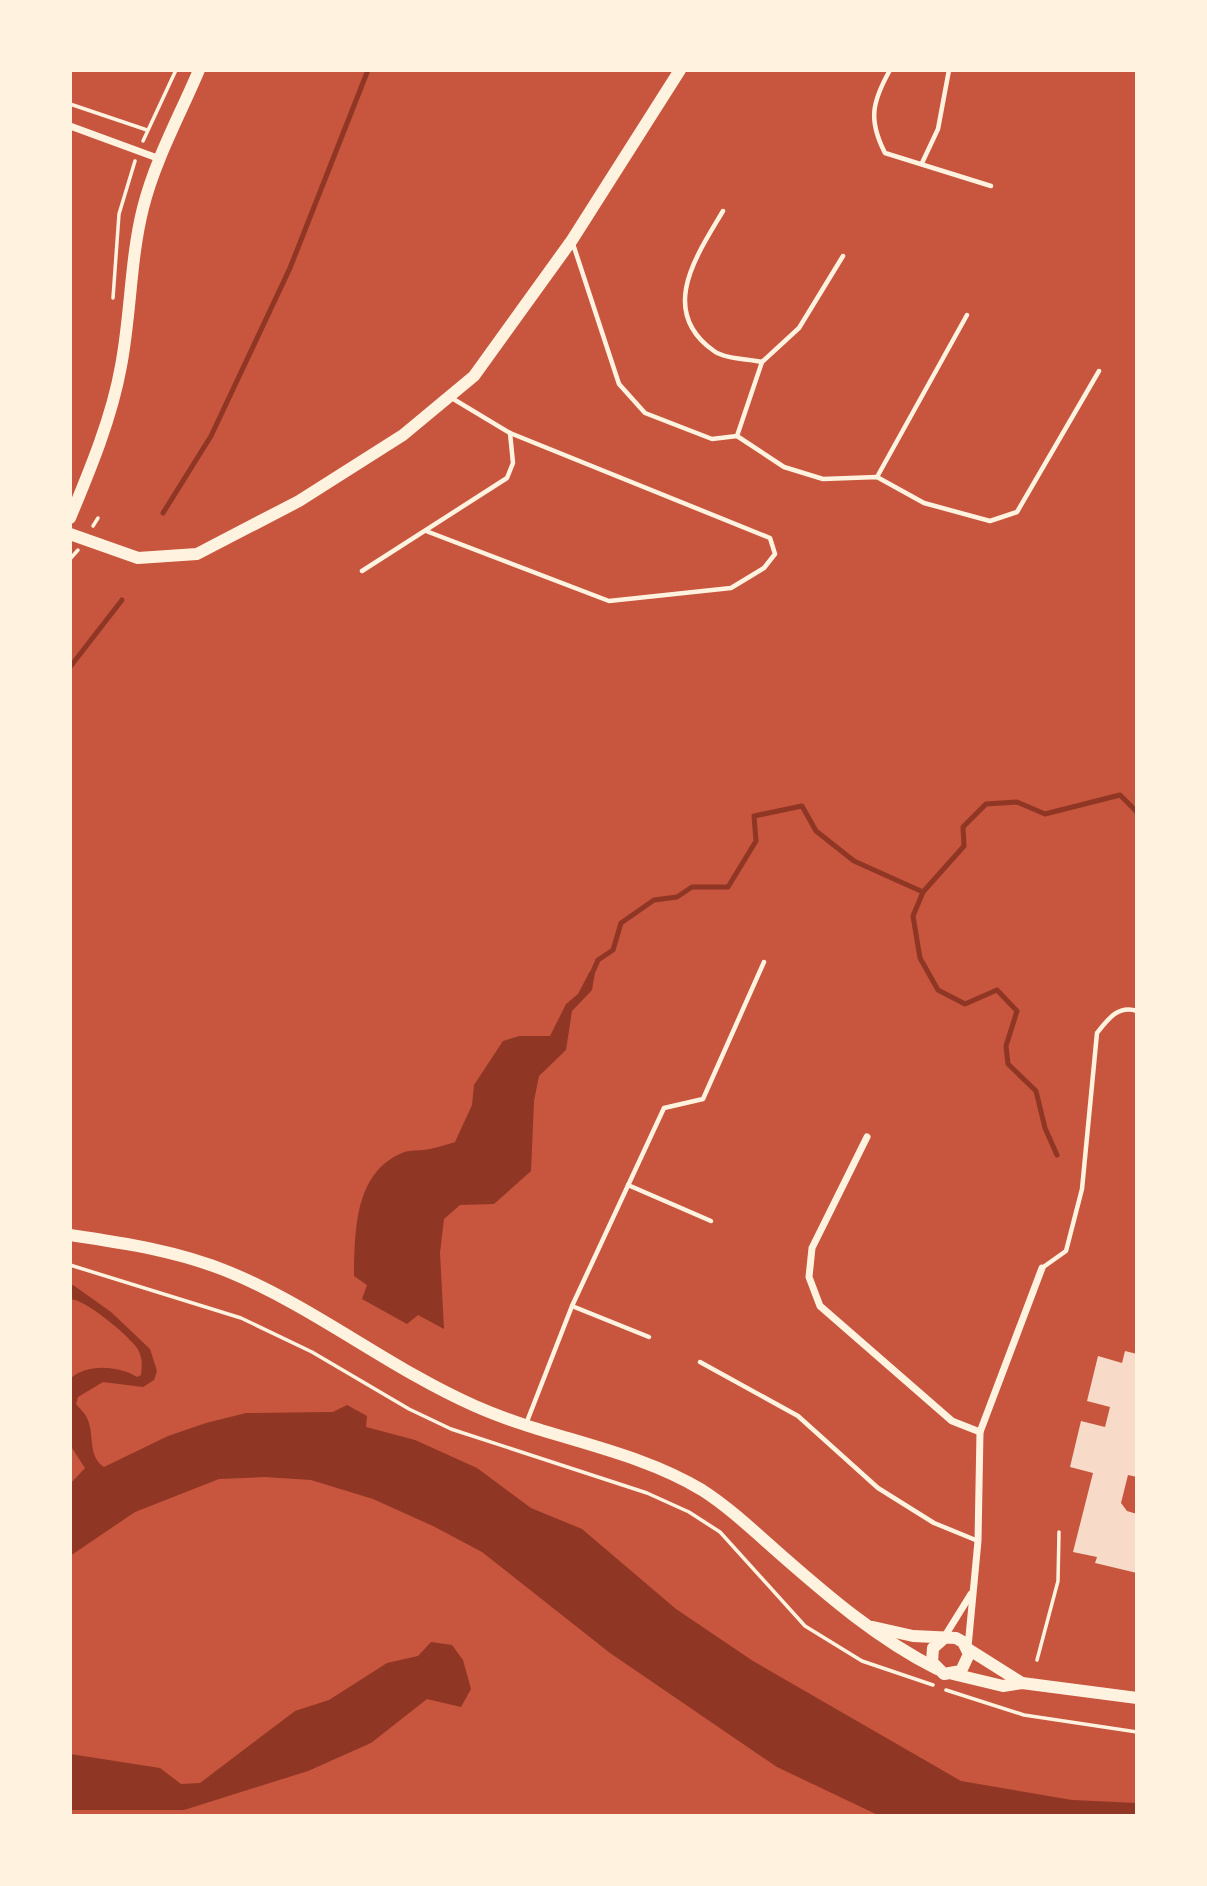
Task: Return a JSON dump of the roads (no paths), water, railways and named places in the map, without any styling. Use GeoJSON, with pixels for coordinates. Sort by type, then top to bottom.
{"type":"FeatureCollection","features":[{"type":"Feature","properties":{"kind":"main road"},"geometry":{"type":"LineString","coordinates":[[70,518],[113,400],[121,367],[143,207],[160,159],[200,70]]}},
{"type":"Feature","properties":{"kind":"main road"},"geometry":{"type":"LineString","coordinates":[[70,534],[138,558],[197,554],[299,501],[403,435],[474,376],[572,240],[680,70]]}},
{"type":"Feature","properties":{"kind":"main road"},"geometry":{"type":"LineString","coordinates":[[70,1235],[140,1246],[228,1272],[295,1305],[442,1391],[526,1424],[624,1454],[702,1490],[866,1625],[937,1669],[1003,1686],[1022,1683],[1137,1698]]}},
{"type":"Feature","properties":{"kind":"main road"},"geometry":{"type":"LineString","coordinates":[[866,1625],[943,1639],[956,1638],[968,1649],[1022,1683]]}},
{"type":"Feature","properties":{"kind":"main road"},"geometry":{"type":"LineString","coordinates":[[937,1669],[931,1655],[933,1648],[943,1639]]}},
{"type":"Feature","properties":{"kind":"main road"},"geometry":{"type":"LineString","coordinates":[[953,1674],[966,1666],[968,1649]]}},
{"type":"Feature","properties":{"kind":"street"},"geometry":{"type":"LineString","coordinates":[[70,126],[160,159]]}},
{"type":"Feature","properties":{"kind":"street"},"geometry":{"type":"LineString","coordinates":[[867,1137],[811,1248],[809,1278],[820,1306],[952,1421],[980,1432]]}},
{"type":"Feature","properties":{"kind":"street"},"geometry":{"type":"LineString","coordinates":[[968,1649],[971,1593],[978,1541],[980,1432],[1042,1268]]}},
{"type":"Feature","properties":{"kind":"street"},"geometry":{"type":"LineString","coordinates":[[943,1639],[971,1593]]}},
{"type":"Feature","properties":{"kind":"lane"},"geometry":{"type":"LineString","coordinates":[[890,70],[876,94],[873,130],[885,153],[991,186]]}},
{"type":"Feature","properties":{"kind":"lane"},"geometry":{"type":"LineString","coordinates":[[922,163],[939,129],[949,70]]}},
{"type":"Feature","properties":{"kind":"lane"},"geometry":{"type":"LineString","coordinates":[[723,211],[689,270],[684,302],[693,330],[716,352],[762,362]]}},
{"type":"Feature","properties":{"kind":"lane"},"geometry":{"type":"LineString","coordinates":[[572,240],[619,384],[645,413],[712,439],[737,436],[784,467],[823,479],[877,477],[924,503],[990,521],[1017,512],[1099,371]]}},
{"type":"Feature","properties":{"kind":"lane"},"geometry":{"type":"LineString","coordinates":[[737,436],[762,362],[799,328],[843,256]]}},
{"type":"Feature","properties":{"kind":"lane"},"geometry":{"type":"LineString","coordinates":[[877,477],[967,315]]}},
{"type":"Feature","properties":{"kind":"lane"},"geometry":{"type":"LineString","coordinates":[[426,531],[609,601],[731,588],[764,568],[775,554],[770,538],[510,433],[450,396]]}},
{"type":"Feature","properties":{"kind":"lane"},"geometry":{"type":"LineString","coordinates":[[362,571],[507,478],[513,463],[510,433]]}},
{"type":"Feature","properties":{"kind":"lane"},"geometry":{"type":"LineString","coordinates":[[526,1424],[572,1306],[664,1108],[703,1099],[764,962]]}},
{"type":"Feature","properties":{"kind":"lane"},"geometry":{"type":"LineString","coordinates":[[1042,1268],[1066,1251],[1082,1189],[1097,1032],[1112,1013],[1132,1009],[1137,1011]]}},
{"type":"Feature","properties":{"kind":"lane"},"geometry":{"type":"LineString","coordinates":[[628,1185],[711,1221]]}},
{"type":"Feature","properties":{"kind":"lane"},"geometry":{"type":"LineString","coordinates":[[572,1306],[649,1337]]}},
{"type":"Feature","properties":{"kind":"lane"},"geometry":{"type":"LineString","coordinates":[[700,1362],[798,1416],[878,1488],[934,1523],[978,1541]]}},
{"type":"Feature","properties":{"kind":"waterway"},"geometry":{"type":"LineString","coordinates":[[163,513],[211,436],[290,268],[368,70]]}},
{"type":"Feature","properties":{"kind":"waterway"},"geometry":{"type":"LineString","coordinates":[[70,667],[122,600]]}},
{"type":"Feature","properties":{"kind":"waterway"},"geometry":{"type":"LineString","coordinates":[[591,976],[598,960],[613,950],[621,923],[654,900],[677,897],[692,887],[728,887],[756,841],[754,816],[802,806],[816,831],[854,861],[923,892],[964,846],[963,827],[986,804],[1017,802],[1045,814],[1120,795],[1137,812]]}},
{"type":"Feature","properties":{"kind":"waterway"},"geometry":{"type":"LineString","coordinates":[[923,892],[913,916],[920,958],[938,990],[965,1004],[997,990],[1017,1011],[1006,1046],[1008,1064],[1036,1091],[1045,1128],[1057,1155]]}}]}
